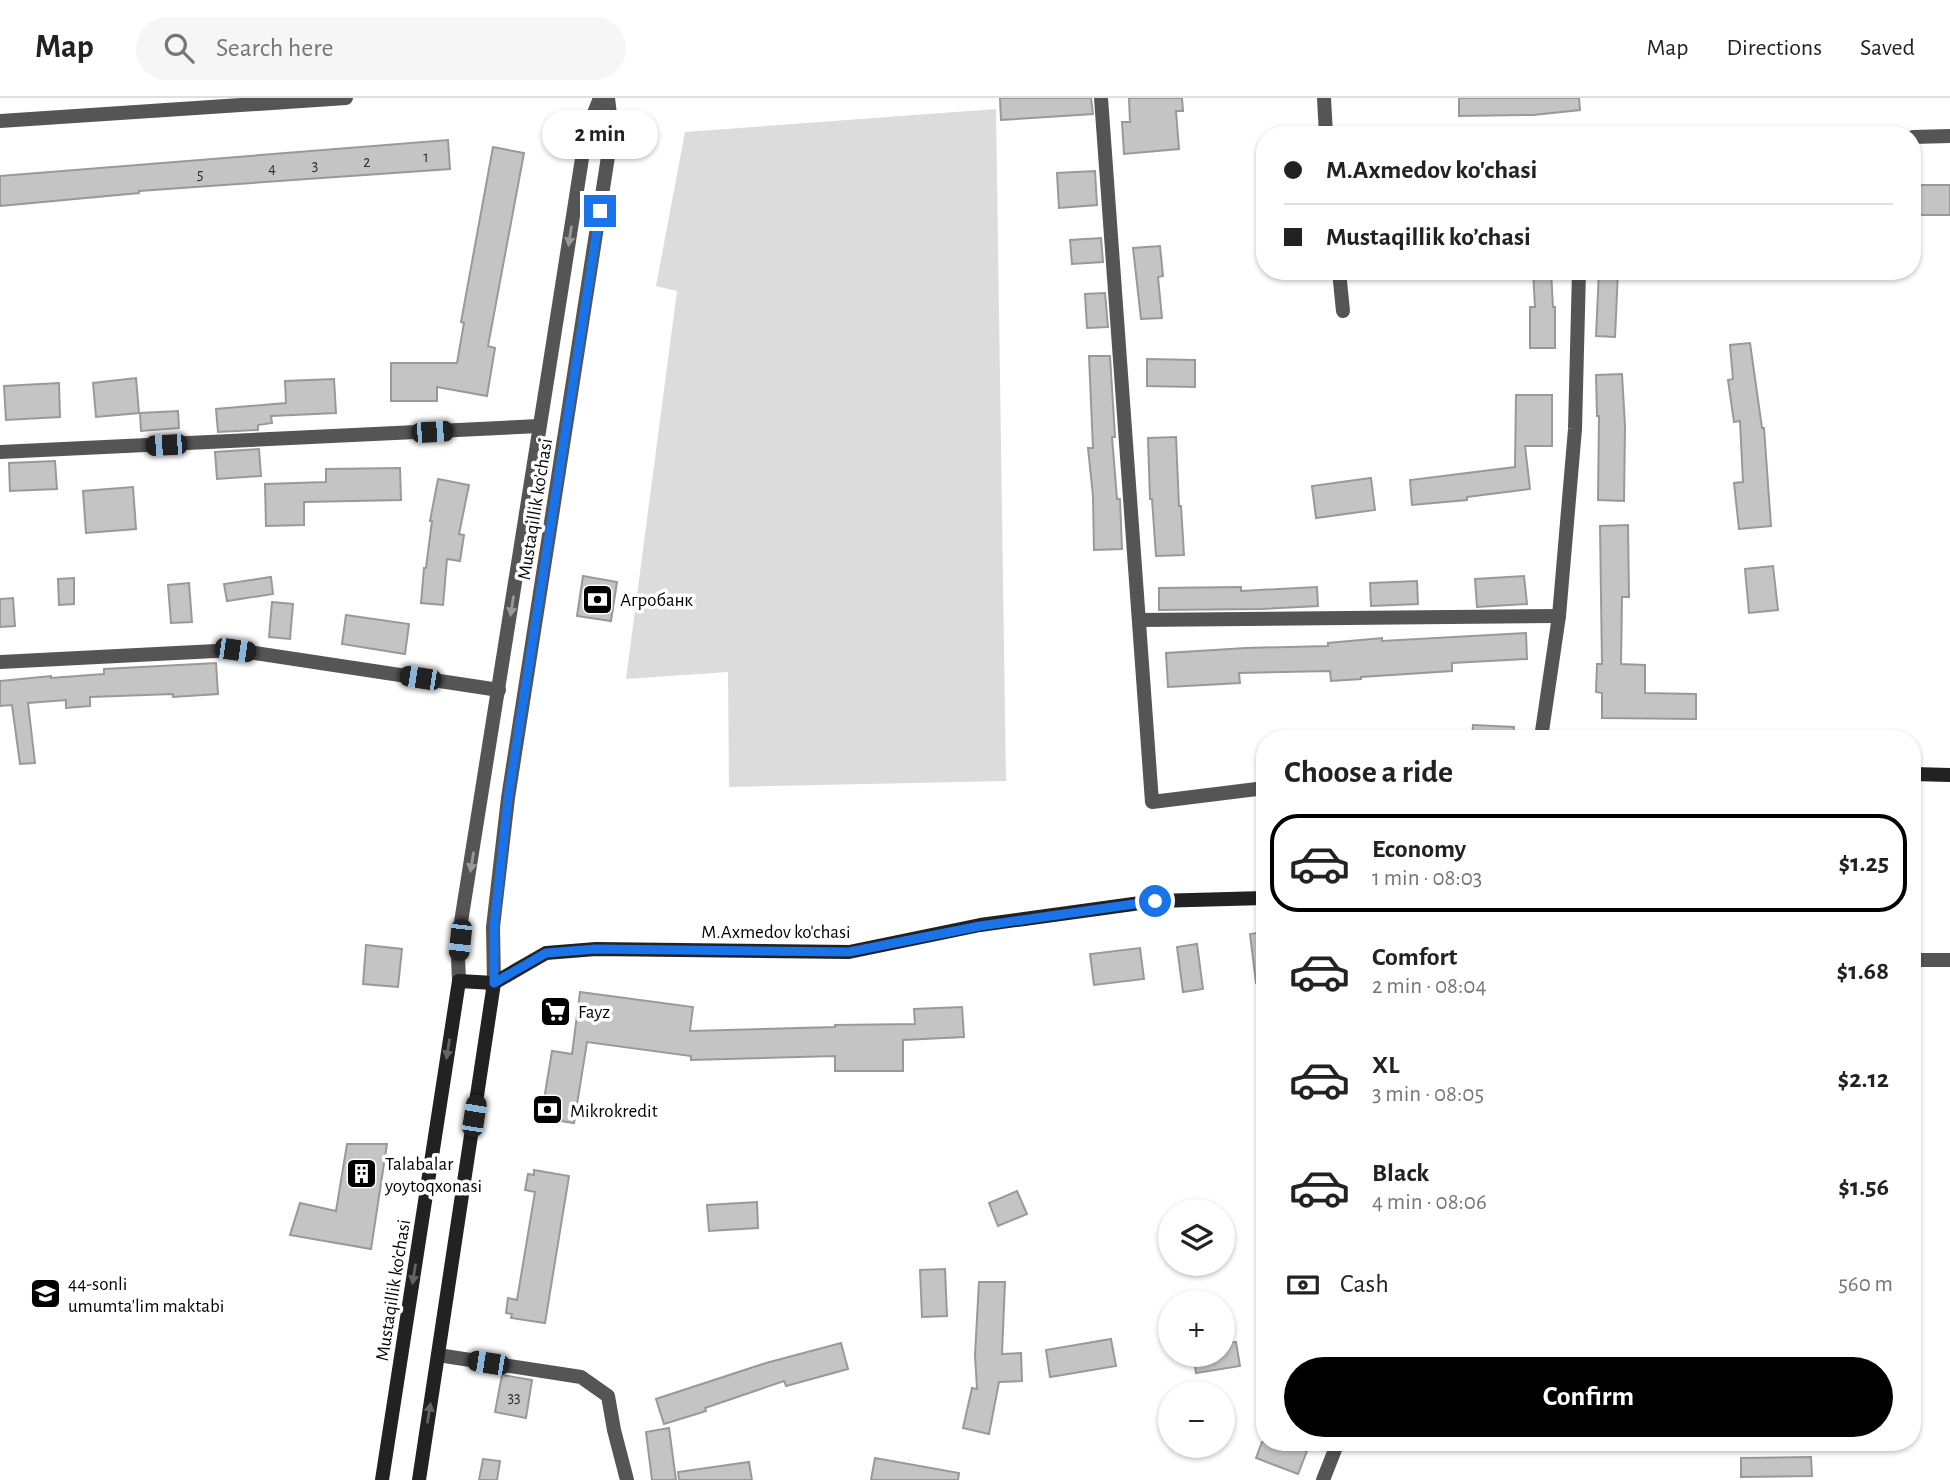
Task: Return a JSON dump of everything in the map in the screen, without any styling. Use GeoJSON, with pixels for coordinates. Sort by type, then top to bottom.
{"type":"FeatureCollection","features":[{"type":"Feature","properties":{"kind":"main road"},"geometry":{"type":"LineString","coordinates":[[1921,774],[1950,775]]}},
{"type":"Feature","properties":{"kind":"main road","name":"M.Axmedov ko'chasi"},"geometry":{"type":"LineString","coordinates":[[494,983],[546,953],[596,949],[849,952],[980,926],[1155,901],[1256,898]]}},
{"type":"Feature","properties":{"kind":"main road"},"geometry":{"type":"LineString","coordinates":[[419,1480],[494,983],[459,981]]}},
{"type":"Feature","properties":{"kind":"main road","name":"Mustaqillik ko’chasi"},"geometry":{"type":"LineString","coordinates":[[382,1480],[459,981]]}},
{"type":"Feature","properties":{"kind":"street"},"geometry":{"type":"LineString","coordinates":[[0,121],[346,98]]}},
{"type":"Feature","properties":{"kind":"street","name":"Mustaqillik ko’chasi"},"geometry":{"type":"LineString","coordinates":[[459,981],[461,922],[539,426],[586,133],[600,98]]}},
{"type":"Feature","properties":{"kind":"street","name":"Mustaqillik ko’chasi"},"geometry":{"type":"LineString","coordinates":[[494,983],[494,927],[508,798],[612,131],[608,98]]}},
{"type":"Feature","properties":{"kind":"street"},"geometry":{"type":"LineString","coordinates":[[1101,98],[1152,802],[1256,789]]}},
{"type":"Feature","properties":{"kind":"street"},"geometry":{"type":"LineString","coordinates":[[1324,98],[1326,126]]}},
{"type":"Feature","properties":{"kind":"street"},"geometry":{"type":"LineString","coordinates":[[1921,137],[1950,136]]}},
{"type":"Feature","properties":{"kind":"street"},"geometry":{"type":"LineString","coordinates":[[1340,280],[1343,312]]}},
{"type":"Feature","properties":{"kind":"street"},"geometry":{"type":"LineString","coordinates":[[1542,730],[1559,616],[1575,429],[1579,280]]}},
{"type":"Feature","properties":{"kind":"street"},"geometry":{"type":"LineString","coordinates":[[0,452],[539,426]]}},
{"type":"Feature","properties":{"kind":"street"},"geometry":{"type":"LineString","coordinates":[[1139,620],[1559,616]]}},
{"type":"Feature","properties":{"kind":"street"},"geometry":{"type":"LineString","coordinates":[[0,662],[235,650],[499,690]]}},
{"type":"Feature","properties":{"kind":"street"},"geometry":{"type":"LineString","coordinates":[[1921,960],[1950,960]]}},
{"type":"Feature","properties":{"kind":"street"},"geometry":{"type":"LineString","coordinates":[[438,1355],[581,1377],[608,1396],[626,1480]]}},
{"type":"Feature","properties":{"kind":"street"},"geometry":{"type":"LineString","coordinates":[[1323,1480],[1334,1451]]}},
{"type":"Feature","properties":{"kind":"shaded area"},"geometry":{"type":"Polygon","coordinates":[[[996,109],[1006,781],[729,787],[728,672],[626,679],[677,291],[656,286],[685,132],[996,109]]]}},
{"type":"Feature","properties":{"kind":"building"},"geometry":{"type":"Polygon","coordinates":[[[1000,98],[1091,98],[1093,114],[1001,120],[1000,98]]]}},
{"type":"Feature","properties":{"kind":"building"},"geometry":{"type":"Polygon","coordinates":[[[1129,98],[1182,98],[1183,111],[1176,111],[1179,149],[1124,154],[1122,122],[1130,122],[1129,98]]]}},
{"type":"Feature","properties":{"kind":"building"},"geometry":{"type":"Polygon","coordinates":[[[1459,98],[1579,98],[1580,110],[1533,115],[1459,116],[1459,98]]]}},
{"type":"Feature","properties":{"kind":"building"},"geometry":{"type":"Polygon","coordinates":[[[448,140],[450,169],[139,191],[0,206],[0,176],[448,140]]]}},
{"type":"Feature","properties":{"kind":"building"},"geometry":{"type":"Polygon","coordinates":[[[493,147],[524,153],[488,346],[495,348],[487,396],[437,387],[437,401],[391,401],[391,363],[457,363],[464,323],[461,322],[493,147]]]}},
{"type":"Feature","properties":{"kind":"building"},"geometry":{"type":"Polygon","coordinates":[[[1095,171],[1097,205],[1059,208],[1057,173],[1095,171]]]}},
{"type":"Feature","properties":{"kind":"building"},"geometry":{"type":"Polygon","coordinates":[[[1921,185],[1950,185],[1950,215],[1921,215],[1921,185]]]}},
{"type":"Feature","properties":{"kind":"building"},"geometry":{"type":"Polygon","coordinates":[[[1101,238],[1103,262],[1072,264],[1070,240],[1101,238]]]}},
{"type":"Feature","properties":{"kind":"building"},"geometry":{"type":"Polygon","coordinates":[[[1160,246],[1163,276],[1158,277],[1162,318],[1141,319],[1133,248],[1160,246]]]}},
{"type":"Feature","properties":{"kind":"building"},"geometry":{"type":"Polygon","coordinates":[[[1534,280],[1552,280],[1555,307],[1555,348],[1530,348],[1530,307],[1535,307],[1534,280]]]}},
{"type":"Feature","properties":{"kind":"building"},"geometry":{"type":"Polygon","coordinates":[[[1599,280],[1618,280],[1615,337],[1596,336],[1599,280]]]}},
{"type":"Feature","properties":{"kind":"building"},"geometry":{"type":"Polygon","coordinates":[[[1105,293],[1108,327],[1087,328],[1085,294],[1105,293]]]}},
{"type":"Feature","properties":{"kind":"building"},"geometry":{"type":"Polygon","coordinates":[[[1750,343],[1764,428],[1771,526],[1739,529],[1734,483],[1743,482],[1740,421],[1734,422],[1728,380],[1733,379],[1730,345],[1750,343]]]}},
{"type":"Feature","properties":{"kind":"building"},"geometry":{"type":"Polygon","coordinates":[[[1089,356],[1110,356],[1115,437],[1112,437],[1117,499],[1120,499],[1122,549],[1094,550],[1093,496],[1088,448],[1093,448],[1089,356]]]}},
{"type":"Feature","properties":{"kind":"building"},"geometry":{"type":"Polygon","coordinates":[[[1147,359],[1195,360],[1195,387],[1147,386],[1147,359]]]}},
{"type":"Feature","properties":{"kind":"building"},"geometry":{"type":"Polygon","coordinates":[[[1622,374],[1625,426],[1624,501],[1598,500],[1599,416],[1596,375],[1622,374]]]}},
{"type":"Feature","properties":{"kind":"building"},"geometry":{"type":"Polygon","coordinates":[[[136,378],[139,413],[96,417],[93,383],[136,378]]]}},
{"type":"Feature","properties":{"kind":"building"},"geometry":{"type":"Polygon","coordinates":[[[334,379],[336,413],[271,416],[272,423],[258,425],[258,430],[218,432],[216,409],[286,403],[285,381],[334,379]]]}},
{"type":"Feature","properties":{"kind":"building"},"geometry":{"type":"Polygon","coordinates":[[[59,383],[60,417],[6,420],[4,386],[59,383]]]}},
{"type":"Feature","properties":{"kind":"building"},"geometry":{"type":"Polygon","coordinates":[[[1516,395],[1552,395],[1552,446],[1525,446],[1530,489],[1467,497],[1467,500],[1412,505],[1410,480],[1515,467],[1516,395]]]}},
{"type":"Feature","properties":{"kind":"building"},"geometry":{"type":"Polygon","coordinates":[[[178,411],[179,428],[141,431],[140,413],[178,411]]]}},
{"type":"Feature","properties":{"kind":"building"},"geometry":{"type":"Polygon","coordinates":[[[1176,437],[1184,555],[1156,556],[1150,499],[1148,438],[1176,437]]]}},
{"type":"Feature","properties":{"kind":"building"},"geometry":{"type":"Polygon","coordinates":[[[259,449],[261,476],[217,479],[215,452],[259,449]]]}},
{"type":"Feature","properties":{"kind":"building"},"geometry":{"type":"Polygon","coordinates":[[[55,461],[57,489],[10,491],[9,463],[55,461]]]}},
{"type":"Feature","properties":{"kind":"building"},"geometry":{"type":"Polygon","coordinates":[[[400,468],[401,500],[304,502],[304,525],[266,526],[265,484],[326,482],[326,469],[400,468]]]}},
{"type":"Feature","properties":{"kind":"building"},"geometry":{"type":"Polygon","coordinates":[[[1371,478],[1375,510],[1316,518],[1312,486],[1371,478]]]}},
{"type":"Feature","properties":{"kind":"building"},"geometry":{"type":"Polygon","coordinates":[[[438,479],[469,485],[459,534],[464,535],[460,561],[447,559],[443,605],[421,603],[430,521],[438,479]]]}},
{"type":"Feature","properties":{"kind":"building"},"geometry":{"type":"Polygon","coordinates":[[[133,487],[136,529],[86,533],[83,491],[133,487]]]}},
{"type":"Feature","properties":{"kind":"building"},"geometry":{"type":"Polygon","coordinates":[[[1628,525],[1629,597],[1622,597],[1621,664],[1645,665],[1645,693],[1696,694],[1696,719],[1602,718],[1602,693],[1596,692],[1597,664],[1602,664],[1600,526],[1628,525]]]}},
{"type":"Feature","properties":{"kind":"building"},"geometry":{"type":"Polygon","coordinates":[[[1773,566],[1778,610],[1749,613],[1745,569],[1773,566]]]}},
{"type":"Feature","properties":{"kind":"building","name":"Агробанк"},"geometry":{"type":"Polygon","coordinates":[[[583,576],[617,582],[611,621],[577,616],[583,576]]]}},
{"type":"Feature","properties":{"kind":"building"},"geometry":{"type":"Polygon","coordinates":[[[1524,576],[1527,604],[1477,607],[1475,579],[1524,576]]]}},
{"type":"Feature","properties":{"kind":"building"},"geometry":{"type":"Polygon","coordinates":[[[271,577],[273,594],[227,601],[224,584],[271,577]]]}},
{"type":"Feature","properties":{"kind":"building"},"geometry":{"type":"Polygon","coordinates":[[[74,578],[74,604],[59,605],[58,579],[74,578]]]}},
{"type":"Feature","properties":{"kind":"building"},"geometry":{"type":"Polygon","coordinates":[[[1417,581],[1418,604],[1371,606],[1370,583],[1417,581]]]}},
{"type":"Feature","properties":{"kind":"building"},"geometry":{"type":"Polygon","coordinates":[[[189,583],[192,622],[171,623],[168,585],[189,583]]]}},
{"type":"Feature","properties":{"kind":"building"},"geometry":{"type":"Polygon","coordinates":[[[1241,587],[1241,591],[1317,587],[1318,606],[1159,610],[1159,588],[1241,587]]]}},
{"type":"Feature","properties":{"kind":"building"},"geometry":{"type":"Polygon","coordinates":[[[13,598],[15,626],[0,627],[0,599],[13,598]]]}},
{"type":"Feature","properties":{"kind":"building"},"geometry":{"type":"Polygon","coordinates":[[[272,602],[293,604],[290,639],[269,637],[272,602]]]}},
{"type":"Feature","properties":{"kind":"building"},"geometry":{"type":"Polygon","coordinates":[[[346,615],[409,624],[405,654],[342,644],[346,615]]]}},
{"type":"Feature","properties":{"kind":"building"},"geometry":{"type":"Polygon","coordinates":[[[1526,633],[1527,659],[1452,663],[1452,671],[1331,681],[1330,671],[1239,673],[1240,683],[1168,687],[1166,653],[1328,646],[1328,643],[1382,638],[1382,641],[1526,633]]]}},
{"type":"Feature","properties":{"kind":"building"},"geometry":{"type":"Polygon","coordinates":[[[216,663],[218,694],[90,697],[90,706],[66,708],[66,700],[28,703],[35,763],[20,764],[12,705],[0,706],[0,681],[104,674],[104,669],[216,663]]]}},
{"type":"Feature","properties":{"kind":"building"},"geometry":{"type":"Polygon","coordinates":[[[1473,725],[1514,727],[1514,730],[1473,730],[1473,725]]]}},
{"type":"Feature","properties":{"kind":"building"},"geometry":{"type":"Polygon","coordinates":[[[1256,933],[1256,983],[1250,934],[1256,933]]]}},
{"type":"Feature","properties":{"kind":"building"},"geometry":{"type":"Polygon","coordinates":[[[1197,944],[1203,989],[1183,992],[1177,947],[1197,944]]]}},
{"type":"Feature","properties":{"kind":"building"},"geometry":{"type":"Polygon","coordinates":[[[366,945],[402,949],[398,987],[363,984],[366,945]]]}},
{"type":"Feature","properties":{"kind":"building"},"geometry":{"type":"Polygon","coordinates":[[[1140,948],[1144,979],[1094,985],[1090,954],[1140,948]]]}},
{"type":"Feature","properties":{"kind":"building"},"geometry":{"type":"Polygon","coordinates":[[[580,992],[693,1007],[690,1031],[915,1024],[914,1009],[962,1007],[964,1037],[903,1040],[903,1071],[835,1071],[835,1056],[691,1060],[691,1056],[587,1042],[574,1123],[541,1118],[552,1051],[572,1054],[580,992]]]}},
{"type":"Feature","properties":{"kind":"building","name":"Talabalar yoytoqxonasi"},"geometry":{"type":"Polygon","coordinates":[[[347,1144],[387,1144],[371,1249],[290,1235],[300,1203],[336,1211],[347,1144]]]}},
{"type":"Feature","properties":{"kind":"building"},"geometry":{"type":"Polygon","coordinates":[[[534,1170],[569,1176],[545,1323],[511,1318],[512,1314],[506,1313],[508,1298],[517,1300],[535,1192],[525,1190],[528,1174],[534,1175],[534,1170]]]}},
{"type":"Feature","properties":{"kind":"building"},"geometry":{"type":"Polygon","coordinates":[[[1017,1191],[1027,1214],[998,1226],[989,1203],[1017,1191]]]}},
{"type":"Feature","properties":{"kind":"building"},"geometry":{"type":"Polygon","coordinates":[[[757,1202],[758,1228],[709,1231],[707,1205],[757,1202]]]}},
{"type":"Feature","properties":{"kind":"building"},"geometry":{"type":"Polygon","coordinates":[[[945,1269],[947,1316],[922,1317],[920,1270],[945,1269]]]}},
{"type":"Feature","properties":{"kind":"building"},"geometry":{"type":"Polygon","coordinates":[[[979,1282],[1005,1282],[1002,1354],[1021,1353],[1022,1381],[999,1382],[989,1434],[963,1428],[972,1388],[977,1389],[975,1355],[979,1282]]]}},
{"type":"Feature","properties":{"kind":"building"},"geometry":{"type":"Polygon","coordinates":[[[1111,1339],[1116,1366],[1050,1377],[1046,1350],[1111,1339]]]}},
{"type":"Feature","properties":{"kind":"building"},"geometry":{"type":"Polygon","coordinates":[[[1235,1342],[1240,1366],[1235,1367],[1235,1342]]]}},
{"type":"Feature","properties":{"kind":"building"},"geometry":{"type":"Polygon","coordinates":[[[841,1343],[848,1369],[786,1386],[784,1381],[664,1424],[656,1399],[766,1363],[841,1343]]]}},
{"type":"Feature","properties":{"kind":"building"},"geometry":{"type":"Polygon","coordinates":[[[1195,1367],[1234,1367],[1196,1373],[1195,1367]]]}},
{"type":"Feature","properties":{"kind":"building"},"geometry":{"type":"Polygon","coordinates":[[[502,1375],[532,1380],[526,1418],[495,1412],[502,1375]]]}},
{"type":"Feature","properties":{"kind":"building"},"geometry":{"type":"Polygon","coordinates":[[[669,1428],[676,1480],[652,1480],[646,1432],[669,1428]]]}},
{"type":"Feature","properties":{"kind":"building"},"geometry":{"type":"Polygon","coordinates":[[[1259,1451],[1307,1451],[1298,1474],[1256,1458],[1259,1451]]]}},
{"type":"Feature","properties":{"kind":"building"},"geometry":{"type":"Polygon","coordinates":[[[1811,1457],[1812,1476],[1741,1477],[1741,1458],[1811,1457]]]}},
{"type":"Feature","properties":{"kind":"building"},"geometry":{"type":"Polygon","coordinates":[[[875,1458],[959,1473],[958,1480],[871,1480],[875,1458]]]}},
{"type":"Feature","properties":{"kind":"building"},"geometry":{"type":"Polygon","coordinates":[[[483,1459],[500,1461],[497,1480],[479,1480],[483,1459]]]}},
{"type":"Feature","properties":{"kind":"building"},"geometry":{"type":"Polygon","coordinates":[[[749,1462],[752,1480],[679,1480],[678,1472],[749,1462]]]}},
{"type":"Feature","properties":{"kind":"place","name":"Агробанк"},"geometry":{"type":"Point","coordinates":[597,599]}},
{"type":"Feature","properties":{"kind":"place","name":"Fayz"},"geometry":{"type":"Point","coordinates":[555,1011]}},
{"type":"Feature","properties":{"kind":"place","name":"Mikrokredit"},"geometry":{"type":"Point","coordinates":[547,1110]}},
{"type":"Feature","properties":{"kind":"place","name":"Talabalar yoytoqxonasi"},"geometry":{"type":"Point","coordinates":[362,1174]}},
{"type":"Feature","properties":{"kind":"place","name":"44-sonli umumta'lim maktabi"},"geometry":{"type":"Point","coordinates":[45,1294]}},
{"type":"Feature","properties":{"kind":"route"},"geometry":{"type":"LineString","coordinates":[[600,211],[508,798],[494,927],[494,983],[546,953],[596,949],[849,952],[980,926],[1155,901]]}}]}
